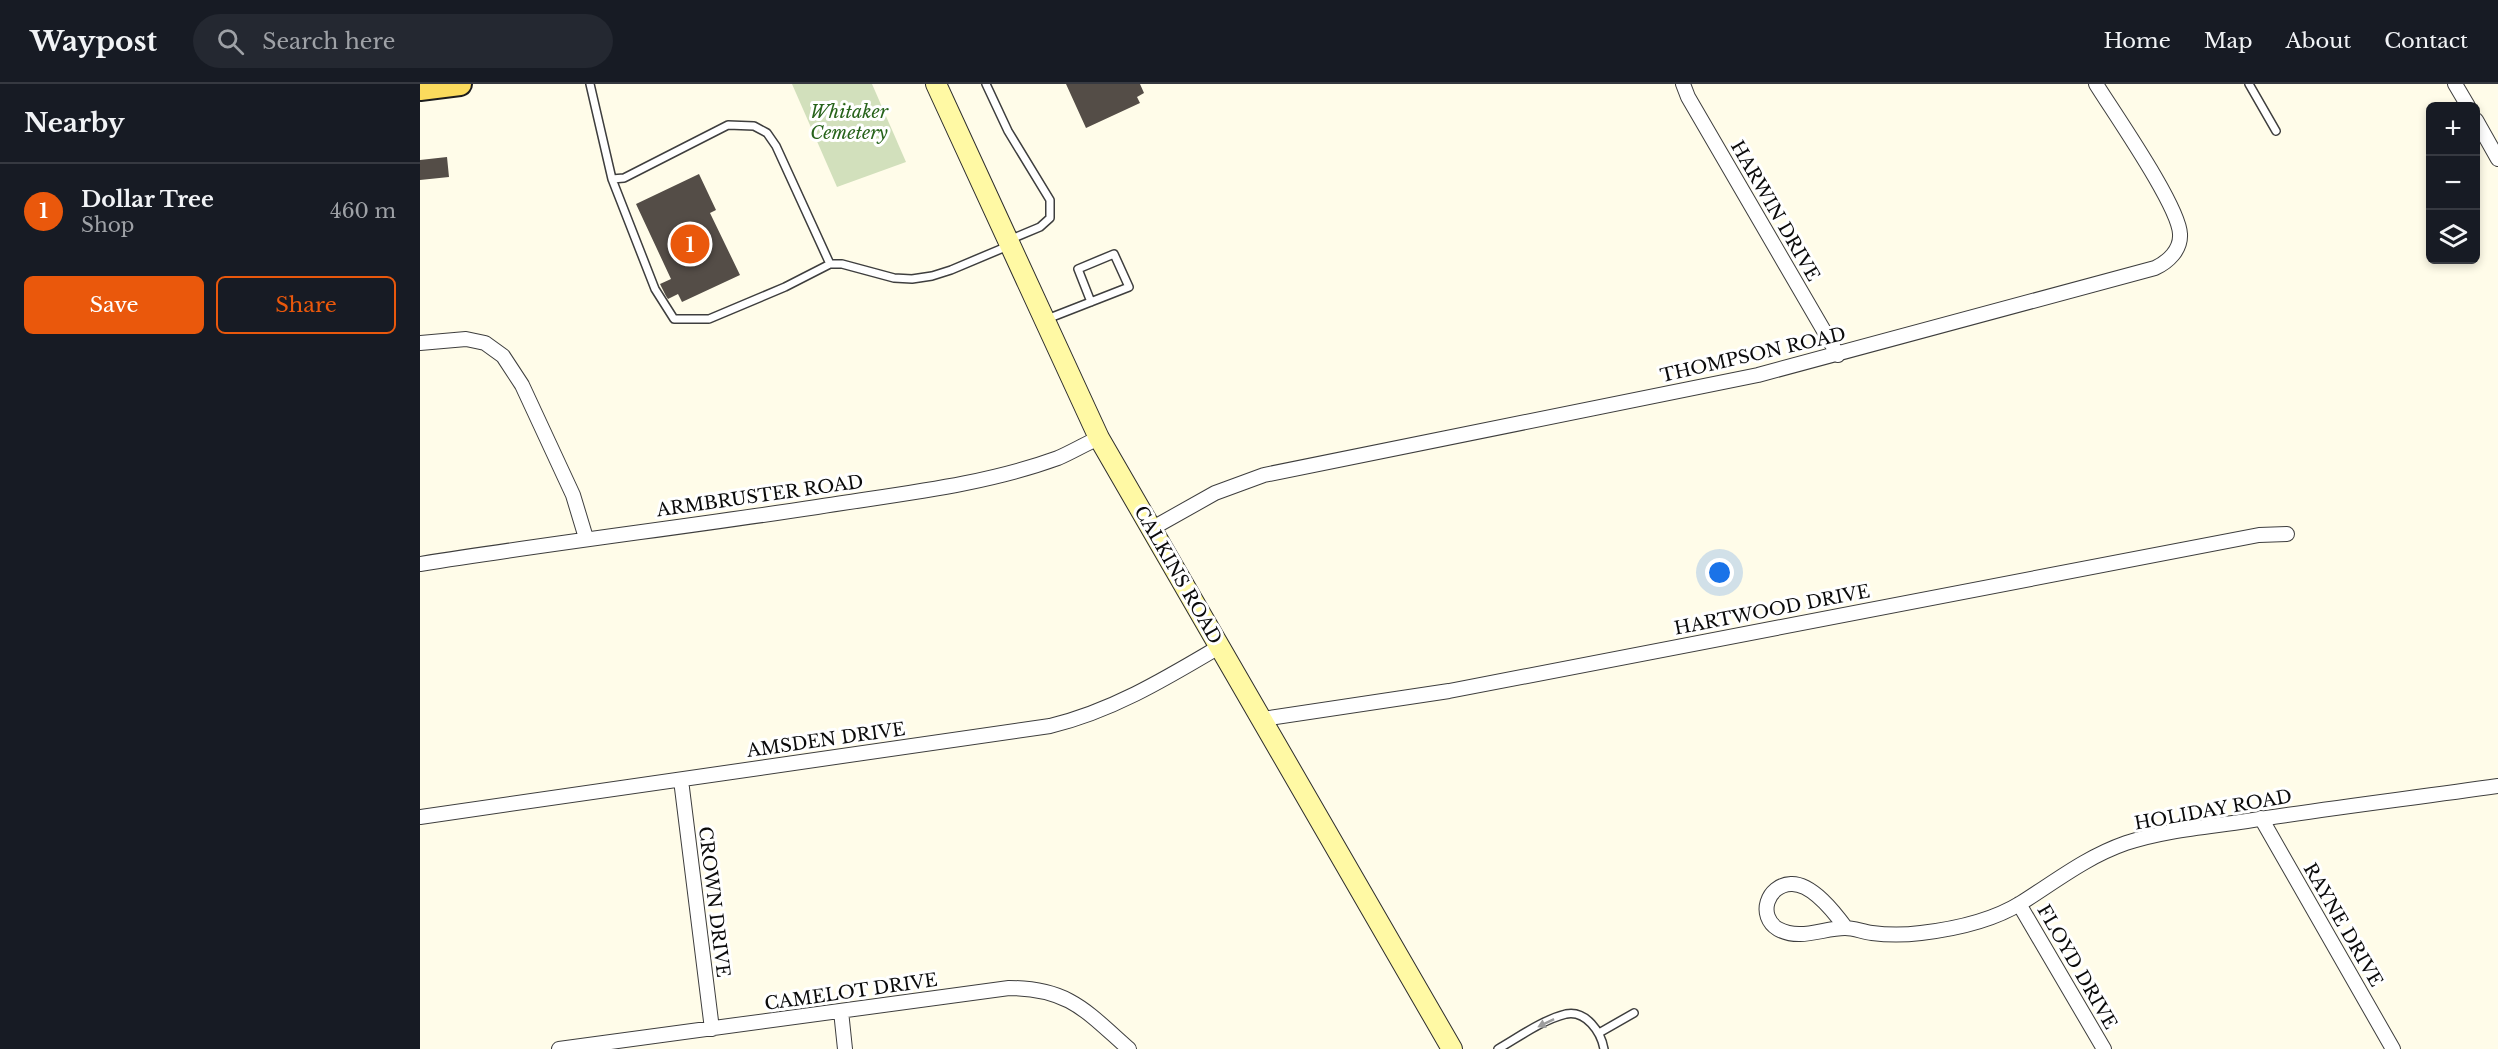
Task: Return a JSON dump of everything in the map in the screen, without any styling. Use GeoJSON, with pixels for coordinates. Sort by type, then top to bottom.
{"type":"FeatureCollection","features":[{"type":"Feature","properties":{"kind":"main road"},"geometry":{"type":"LineString","coordinates":[[420,89],[460,84]]}},
{"type":"Feature","properties":{"kind":"main road","name":"CALKINS ROAD"},"geometry":{"type":"LineString","coordinates":[[936,84],[1099,438],[1263,719],[1447,1047]]}},
{"type":"Feature","properties":{"kind":"street","name":"HARWIN DRIVE"},"geometry":{"type":"LineString","coordinates":[[1683,84],[1688,97],[1838,355]]}},
{"type":"Feature","properties":{"kind":"street","name":"THOMPSON ROAD"},"geometry":{"type":"LineString","coordinates":[[1151,529],[1215,493],[1264,475],[1758,375],[2155,268],[2166,263],[2174,254],[2181,236],[2172,210],[2096,84]]}},
{"type":"Feature","properties":{"kind":"street"},"geometry":{"type":"LineString","coordinates":[[2455,84],[2466,102]]}},
{"type":"Feature","properties":{"kind":"street"},"geometry":{"type":"LineString","coordinates":[[2480,128],[2498,159]]}},
{"type":"Feature","properties":{"kind":"street"},"geometry":{"type":"LineString","coordinates":[[420,343],[466,339],[485,343],[503,356],[522,385],[568,485],[586,538]]}},
{"type":"Feature","properties":{"kind":"street","name":"ARMBRUSTER ROAD"},"geometry":{"type":"LineString","coordinates":[[420,564],[586,538],[895,495],[996,476],[1060,457],[1099,438]]}},
{"type":"Feature","properties":{"kind":"street","name":"HARTWOOD DRIVE"},"geometry":{"type":"LineString","coordinates":[[1263,719],[1449,692],[2259,535],[2288,534]]}},
{"type":"Feature","properties":{"kind":"street","name":"AMSDEN DRIVE"},"geometry":{"type":"LineString","coordinates":[[420,817],[1050,726],[1078,719],[1132,697],[1220,647]]}},
{"type":"Feature","properties":{"kind":"street","name":"CROWN DRIVE"},"geometry":{"type":"LineString","coordinates":[[681,780],[712,1029]]}},
{"type":"Feature","properties":{"kind":"street","name":"HOLIDAY ROAD"},"geometry":{"type":"LineString","coordinates":[[1846,928],[1832,910],[1811,891],[1802,887],[1792,884],[1775,889],[1767,899],[1766,910],[1770,920],[1778,929],[1793,934],[1846,928],[1871,933],[1921,933],[1971,924],[2019,904],[2069,870],[2096,855],[2157,834],[2498,786]]}},
{"type":"Feature","properties":{"kind":"street","name":"RAYNE DRIVE"},"geometry":{"type":"LineString","coordinates":[[2261,818],[2393,1049]]}},
{"type":"Feature","properties":{"kind":"street","name":"FLOYD DRIVE"},"geometry":{"type":"LineString","coordinates":[[2019,904],[2104,1049]]}},
{"type":"Feature","properties":{"kind":"street","name":"CAMELOT DRIVE"},"geometry":{"type":"LineString","coordinates":[[558,1049],[1009,988],[1027,988],[1047,991],[1077,1004],[1129,1049]]}},
{"type":"Feature","properties":{"kind":"street"},"geometry":{"type":"LineString","coordinates":[[841,1011],[844,1049]]}},
{"type":"Feature","properties":{"kind":"lane"},"geometry":{"type":"LineString","coordinates":[[590,84],[612,178],[655,289],[674,319],[709,319],[830,264],[850,266],[894,278],[912,279],[932,276],[951,270],[1040,227],[1050,219],[1050,200],[1008,131],[986,84]]}},
{"type":"Feature","properties":{"kind":"lane"},"geometry":{"type":"LineString","coordinates":[[2249,84],[2276,131]]}},
{"type":"Feature","properties":{"kind":"lane"},"geometry":{"type":"LineString","coordinates":[[612,178],[624,178],[728,124],[754,126],[767,134],[776,146],[830,264]]}},
{"type":"Feature","properties":{"kind":"lane"},"geometry":{"type":"LineString","coordinates":[[1044,320],[1091,302],[1130,287],[1114,254],[1078,268],[1091,302]]}},
{"type":"Feature","properties":{"kind":"lane"},"geometry":{"type":"LineString","coordinates":[[1498,1049],[1549,1021],[1569,1013],[1590,1021],[1599,1033],[1604,1049]]}},
{"type":"Feature","properties":{"kind":"lane"},"geometry":{"type":"LineString","coordinates":[[1599,1033],[1634,1013]]}},
{"type":"Feature","properties":{"kind":"green space","name":"Whitaker Cemetery"},"geometry":{"type":"Polygon","coordinates":[[[792,84],[872,84],[906,162],[837,187],[792,84]]]}},
{"type":"Feature","properties":{"kind":"building"},"geometry":{"type":"Polygon","coordinates":[[[1066,84],[1140,84],[1144,93],[1137,97],[1140,103],[1086,128],[1066,84]]]}},
{"type":"Feature","properties":{"kind":"building"},"geometry":{"type":"Polygon","coordinates":[[[447,157],[449,177],[420,180],[420,160],[447,157]]]}},
{"type":"Feature","properties":{"kind":"building"},"geometry":{"type":"Polygon","coordinates":[[[699,174],[716,210],[710,213],[740,275],[682,302],[678,294],[668,299],[660,284],[671,279],[636,204],[699,174]]]}},
{"type":"Feature","properties":{"kind":"place","name":"Dollar Tree"},"geometry":{"type":"Point","coordinates":[690,244]}}]}
